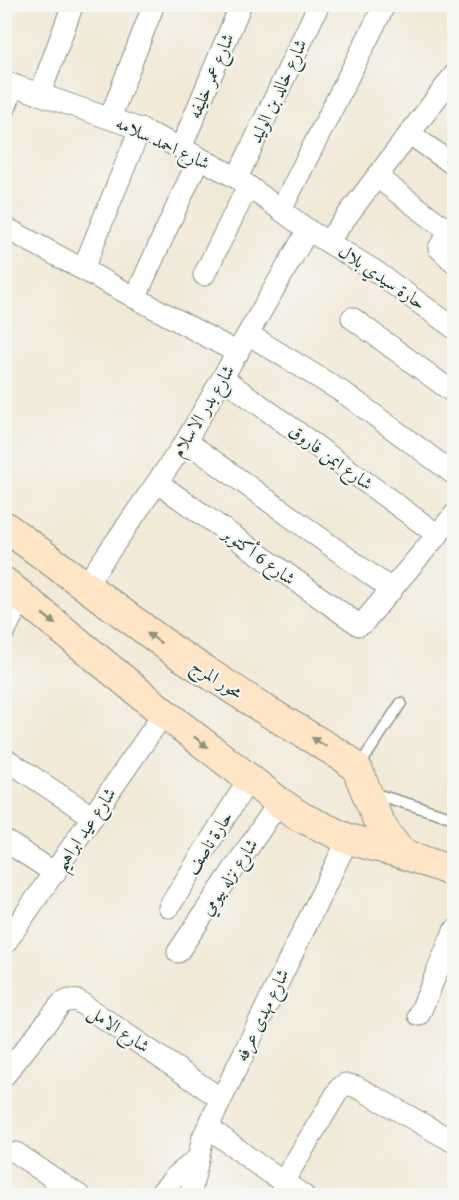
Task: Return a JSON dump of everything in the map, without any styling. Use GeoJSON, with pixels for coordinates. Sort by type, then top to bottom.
{"type":"FeatureCollection","features":[{"type":"Feature","properties":{"kind":"main road","name":"محور المرج"},"geometry":{"type":"LineString","coordinates":[[4,526],[174,651],[267,711],[330,748],[362,780],[382,827],[401,853]]}},
{"type":"Feature","properties":{"kind":"main road"},"geometry":{"type":"LineString","coordinates":[[13,589],[164,713],[301,817],[348,839],[401,853],[454,872]]}},
{"type":"Feature","properties":{"kind":"street"},"geometry":{"type":"LineString","coordinates":[[40,94],[73,4]]}},
{"type":"Feature","properties":{"kind":"street"},"geometry":{"type":"LineString","coordinates":[[110,118],[154,4]]}},
{"type":"Feature","properties":{"kind":"street","name":"شارع عمر خليفه"},"geometry":{"type":"LineString","coordinates":[[135,298],[190,153],[241,4]]}},
{"type":"Feature","properties":{"kind":"street","name":"شارع خالد بن الوليد"},"geometry":{"type":"LineString","coordinates":[[204,275],[319,4]]}},
{"type":"Feature","properties":{"kind":"street"},"geometry":{"type":"LineString","coordinates":[[281,210],[385,4]]}},
{"type":"Feature","properties":{"kind":"street"},"geometry":{"type":"LineString","coordinates":[[328,241],[454,75]]}},
{"type":"Feature","properties":{"kind":"street"},"geometry":{"type":"LineString","coordinates":[[4,111],[9,84]]}},
{"type":"Feature","properties":{"kind":"street","name":"شارع احمد سلامه"},"geometry":{"type":"LineString","coordinates":[[9,84],[140,129],[190,153],[242,182],[308,230]]}},
{"type":"Feature","properties":{"kind":"street"},"geometry":{"type":"LineString","coordinates":[[83,269],[140,129]]}},
{"type":"Feature","properties":{"kind":"street"},"geometry":{"type":"LineString","coordinates":[[410,134],[454,165]]}},
{"type":"Feature","properties":{"kind":"street"},"geometry":{"type":"LineString","coordinates":[[377,177],[452,229],[439,248],[454,262]]}},
{"type":"Feature","properties":{"kind":"street"},"geometry":{"type":"LineString","coordinates":[[4,227],[238,353]]}},
{"type":"Feature","properties":{"kind":"street","name":"حارة سيدي بلال"},"geometry":{"type":"LineString","coordinates":[[308,230],[375,271],[454,328]]}},
{"type":"Feature","properties":{"kind":"street","name":"شارع بدر الاسلام"},"geometry":{"type":"LineString","coordinates":[[85,586],[186,441],[308,230]]}},
{"type":"Feature","properties":{"kind":"street"},"geometry":{"type":"LineString","coordinates":[[352,318],[454,393]]}},
{"type":"Feature","properties":{"kind":"street"},"geometry":{"type":"LineString","coordinates":[[248,334],[347,395],[454,474]]}},
{"type":"Feature","properties":{"kind":"street","name":"شارع ايمن فاروق"},"geometry":{"type":"LineString","coordinates":[[224,378],[438,535]]}},
{"type":"Feature","properties":{"kind":"street"},"geometry":{"type":"LineString","coordinates":[[186,441],[392,590],[454,515]]}},
{"type":"Feature","properties":{"kind":"street","name":"شارع 6 أكتوبر"},"geometry":{"type":"LineString","coordinates":[[158,483],[355,624],[362,625],[392,590]]}},
{"type":"Feature","properties":{"kind":"street"},"geometry":{"type":"LineString","coordinates":[[4,632],[13,589]]}},
{"type":"Feature","properties":{"kind":"street","name":"شارع عيد ابراهيم"},"geometry":{"type":"LineString","coordinates":[[4,945],[164,713]]}},
{"type":"Feature","properties":{"kind":"street"},"geometry":{"type":"LineString","coordinates":[[4,758],[93,817]]}},
{"type":"Feature","properties":{"kind":"street","name":"حارة ناصف"},"geometry":{"type":"LineString","coordinates":[[169,907],[249,779]]}},
{"type":"Feature","properties":{"kind":"street","name":"شارع نزله بيومي"},"geometry":{"type":"LineString","coordinates":[[178,952],[279,802]]}},
{"type":"Feature","properties":{"kind":"street","name":"شارع مهدى عرفه"},"geometry":{"type":"LineString","coordinates":[[190,1196],[196,1160],[208,1127],[348,839]]}},
{"type":"Feature","properties":{"kind":"street"},"geometry":{"type":"LineString","coordinates":[[4,840],[55,873]]}},
{"type":"Feature","properties":{"kind":"street"},"geometry":{"type":"LineString","coordinates":[[419,1015],[454,931]]}},
{"type":"Feature","properties":{"kind":"street","name":"شارع الامل"},"geometry":{"type":"LineString","coordinates":[[4,1076],[61,1004],[69,1000],[78,1001],[221,1099]]}},
{"type":"Feature","properties":{"kind":"street"},"geometry":{"type":"LineString","coordinates":[[208,1127],[294,1191],[340,1088],[345,1084],[357,1087],[454,1142]]}},
{"type":"Feature","properties":{"kind":"street"},"geometry":{"type":"LineString","coordinates":[[16,1153],[80,1196]]}},
{"type":"Feature","properties":{"kind":"street"},"geometry":{"type":"LineString","coordinates":[[158,1196],[176,1176],[196,1160]]}},
{"type":"Feature","properties":{"kind":"lane"},"geometry":{"type":"LineString","coordinates":[[401,703],[362,780],[454,818]]}}]}
